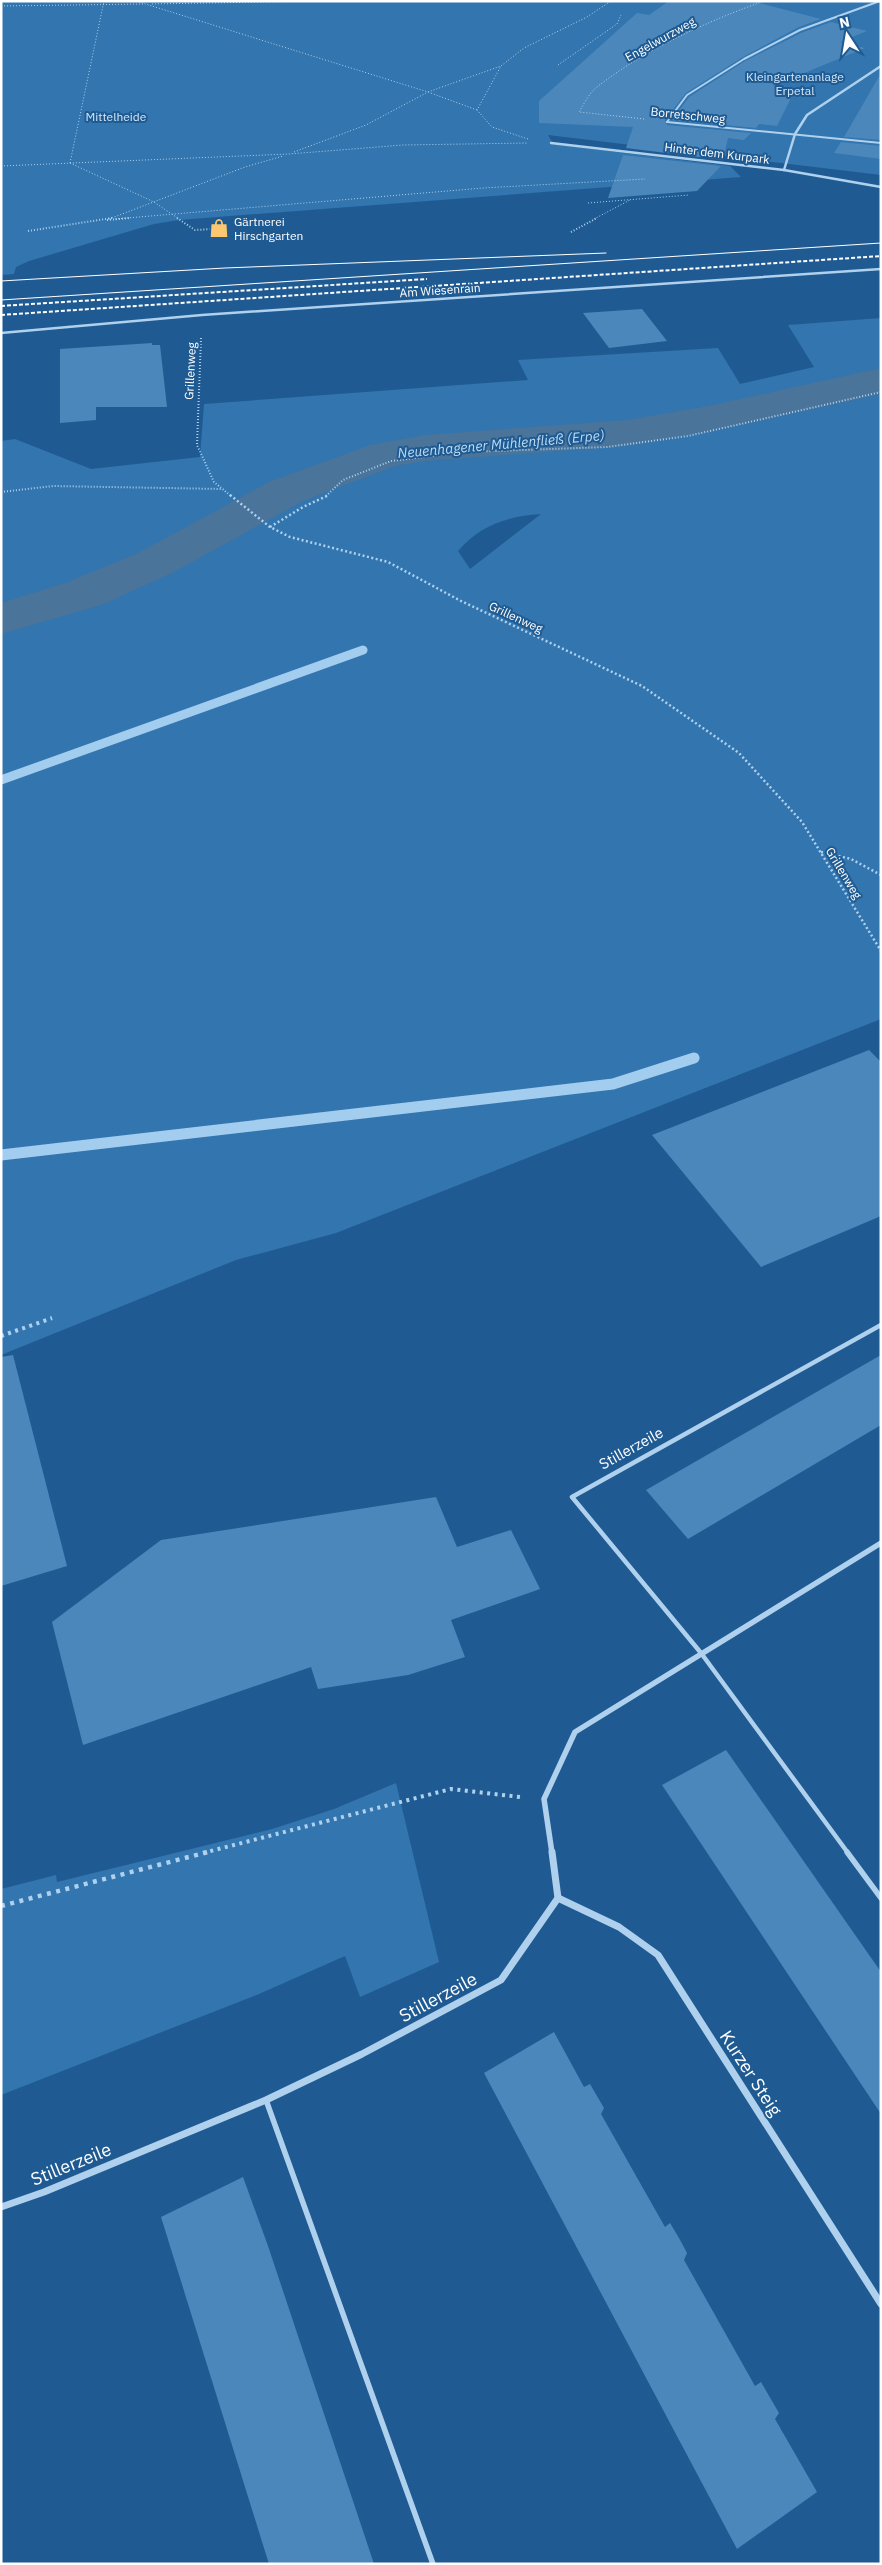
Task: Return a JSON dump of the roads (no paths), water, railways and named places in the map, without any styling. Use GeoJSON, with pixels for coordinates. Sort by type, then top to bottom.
{"type":"FeatureCollection","features":[{"type":"Feature","properties":{"kind":"street"},"geometry":{"type":"LineString","coordinates":[[784,170],[795,134],[807,115],[881,66]]}},
{"type":"Feature","properties":{"kind":"street","name":"Hinter dem Kurpark"},"geometry":{"type":"LineString","coordinates":[[551,143],[784,170],[881,187]]}},
{"type":"Feature","properties":{"kind":"street","name":"Am Wiesenrain"},"geometry":{"type":"LineString","coordinates":[[1,333],[202,315],[881,269]]}},
{"type":"Feature","properties":{"kind":"street"},"geometry":{"type":"LineString","coordinates":[[558,1898],[544,1799],[575,1732],[881,1543]]}},
{"type":"Feature","properties":{"kind":"street","name":"Stillerzeile"},"geometry":{"type":"LineString","coordinates":[[1,2207],[44,2192],[266,2100],[362,2054],[501,1980],[558,1898]]}},
{"type":"Feature","properties":{"kind":"street","name":"Kurzer Steig"},"geometry":{"type":"LineString","coordinates":[[558,1898],[619,1927],[658,1955],[881,2304]]}},
{"type":"Feature","properties":{"kind":"lane","name":"Borretschweg"},"geometry":{"type":"LineString","coordinates":[[880,1],[800,30],[744,59],[687,95],[667,122],[881,143]]}},
{"type":"Feature","properties":{"kind":"lane","name":"Stillerzeile"},"geometry":{"type":"LineString","coordinates":[[881,1325],[572,1497],[701,1653],[881,1898]]}},
{"type":"Feature","properties":{"kind":"lane"},"geometry":{"type":"LineString","coordinates":[[266,2100],[433,2564]]}},
{"type":"Feature","properties":{"kind":"waterway","name":"Neuenhagener Mühlenfließ (Erpe)"},"geometry":{"type":"LineString","coordinates":[[1,619],[86,593],[157,562],[285,492],[386,454],[425,448],[627,433],[708,419],[800,397],[881,381]]}},
{"type":"Feature","properties":{"kind":"waterway"},"geometry":{"type":"LineString","coordinates":[[1,780],[363,650]]}},
{"type":"Feature","properties":{"kind":"waterway"},"geometry":{"type":"LineString","coordinates":[[1,1155],[613,1084],[694,1058]]}},
{"type":"Feature","properties":{"kind":"tram line"},"geometry":{"type":"LineString","coordinates":[[1,300],[881,243]]}},
{"type":"Feature","properties":{"kind":"tram line"},"geometry":{"type":"LineString","coordinates":[[1,281],[225,268],[606,253]]}},
{"type":"Feature","properties":{"kind":"railway"},"geometry":{"type":"LineString","coordinates":[[1,315],[881,256]]}},
{"type":"Feature","properties":{"kind":"railway"},"geometry":{"type":"LineString","coordinates":[[1,306],[427,279]]}},
{"type":"Feature","properties":{"kind":"place","name":"Gärtnerei Hirschgarten"},"geometry":{"type":"Point","coordinates":[219,228]}},
{"type":"Feature","properties":{"kind":"park label","name":"Kleingartenanlage Erpetal"},"geometry":{"type":"Point","coordinates":[795,83]}},
{"type":"Feature","properties":{"kind":"park label","name":"Mittelheide"},"geometry":{"type":"Point","coordinates":[116,116]}}]}
